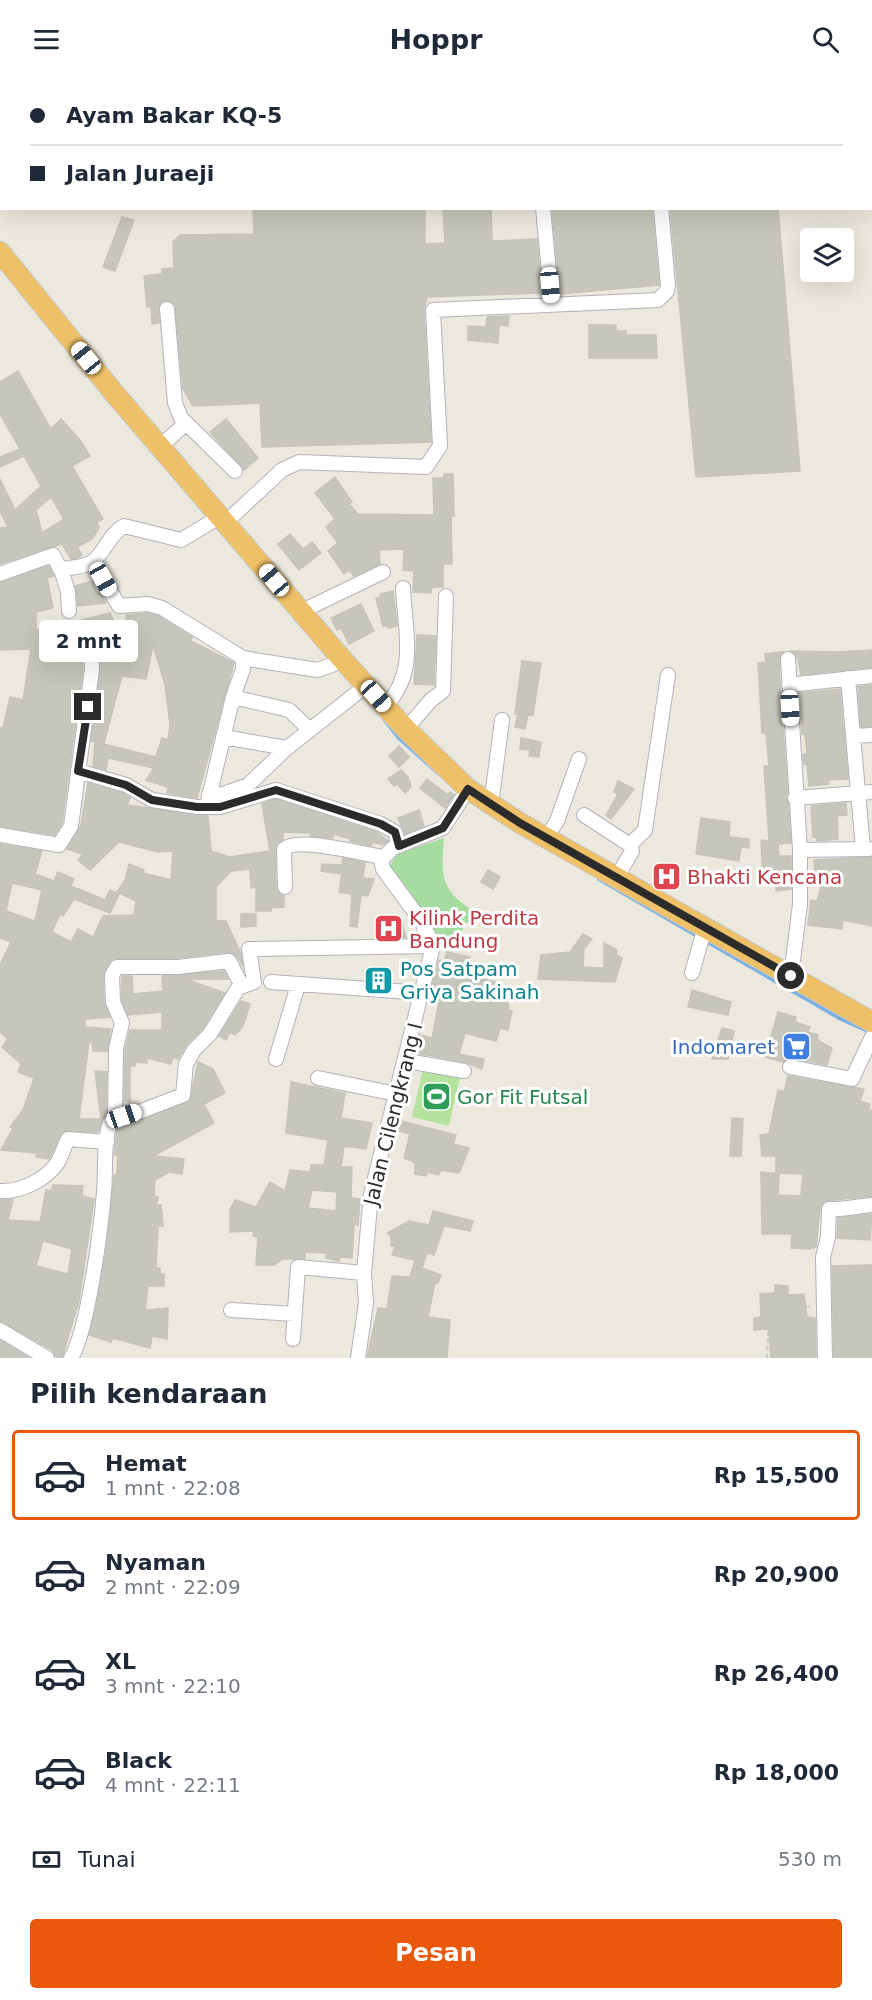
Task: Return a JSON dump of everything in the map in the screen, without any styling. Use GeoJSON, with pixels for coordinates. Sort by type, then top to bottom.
{"type":"FeatureCollection","features":[{"type":"Feature","properties":{"kind":"highway"},"geometry":{"type":"LineString","coordinates":[[0,252],[160,447],[224,519],[300,612],[406,729],[468,789],[546,838],[872,1022]]}},
{"type":"Feature","properties":{"kind":"street"},"geometry":{"type":"LineString","coordinates":[[543,210],[552,304]]}},
{"type":"Feature","properties":{"kind":"street"},"geometry":{"type":"LineString","coordinates":[[61,569],[93,561],[111,537],[124,526],[181,540],[224,519],[282,470],[299,462],[426,467],[440,446],[434,310],[658,300],[663,297],[668,285],[661,210]]}},
{"type":"Feature","properties":{"kind":"street"},"geometry":{"type":"LineString","coordinates":[[167,309],[175,403],[186,423],[235,471]]}},
{"type":"Feature","properties":{"kind":"street"},"geometry":{"type":"LineString","coordinates":[[160,447],[186,423]]}},
{"type":"Feature","properties":{"kind":"street"},"geometry":{"type":"LineString","coordinates":[[0,574],[53,555],[61,569],[68,592],[69,610]]}},
{"type":"Feature","properties":{"kind":"street"},"geometry":{"type":"LineString","coordinates":[[93,561],[119,606],[148,604],[162,608],[243,658],[317,670],[332,665],[341,658]]}},
{"type":"Feature","properties":{"kind":"street"},"geometry":{"type":"LineString","coordinates":[[300,612],[383,572]]}},
{"type":"Feature","properties":{"kind":"street"},"geometry":{"type":"LineString","coordinates":[[386,706],[400,691],[405,676],[407,640],[403,588]]}},
{"type":"Feature","properties":{"kind":"street"},"geometry":{"type":"LineString","coordinates":[[406,729],[431,700],[443,691],[446,596]]}},
{"type":"Feature","properties":{"kind":"street"},"geometry":{"type":"LineString","coordinates":[[0,835],[60,844],[73,822],[92,669],[90,640]]}},
{"type":"Feature","properties":{"kind":"street"},"geometry":{"type":"LineString","coordinates":[[208,801],[233,697],[243,669],[243,658]]}},
{"type":"Feature","properties":{"kind":"street"},"geometry":{"type":"LineString","coordinates":[[788,659],[800,850],[800,904],[791,976]]}},
{"type":"Feature","properties":{"kind":"street"},"geometry":{"type":"LineString","coordinates":[[630,845],[645,830],[668,675]]}},
{"type":"Feature","properties":{"kind":"street"},"geometry":{"type":"LineString","coordinates":[[789,686],[872,676]]}},
{"type":"Feature","properties":{"kind":"street"},"geometry":{"type":"LineString","coordinates":[[800,850],[868,849],[865,793],[853,736],[848,678]]}},
{"type":"Feature","properties":{"kind":"street"},"geometry":{"type":"LineString","coordinates":[[208,801],[248,785],[287,748],[367,686]]}},
{"type":"Feature","properties":{"kind":"street"},"geometry":{"type":"LineString","coordinates":[[233,697],[289,710],[310,730]]}},
{"type":"Feature","properties":{"kind":"street"},"geometry":{"type":"LineString","coordinates":[[491,805],[502,720]]}},
{"type":"Feature","properties":{"kind":"street"},"geometry":{"type":"LineString","coordinates":[[853,736],[872,735]]}},
{"type":"Feature","properties":{"kind":"street"},"geometry":{"type":"LineString","coordinates":[[223,737],[287,748]]}},
{"type":"Feature","properties":{"kind":"street"},"geometry":{"type":"LineString","coordinates":[[546,838],[557,821],[579,759]]}},
{"type":"Feature","properties":{"kind":"street"},"geometry":{"type":"LineString","coordinates":[[78,771],[116,781],[152,800],[248,800],[276,790],[381,824],[395,832],[399,846]]}},
{"type":"Feature","properties":{"kind":"street"},"geometry":{"type":"LineString","coordinates":[[285,886],[284,849],[286,846],[302,843],[382,857],[399,846],[443,828],[468,789]]}},
{"type":"Feature","properties":{"kind":"street"},"geometry":{"type":"LineString","coordinates":[[795,798],[865,793]]}},
{"type":"Feature","properties":{"kind":"street"},"geometry":{"type":"LineString","coordinates":[[584,815],[630,845],[632,851],[617,877]]}},
{"type":"Feature","properties":{"kind":"street"},"geometry":{"type":"LineString","coordinates":[[71,1358],[79,1341],[90,1282],[104,1192],[108,1128],[115,1119],[183,1095],[186,1064],[242,986],[254,982],[248,953],[251,948],[433,946],[422,922],[383,869],[382,857]]}},
{"type":"Feature","properties":{"kind":"street"},"geometry":{"type":"LineString","coordinates":[[692,973],[705,927]]}},
{"type":"Feature","properties":{"kind":"street","name":"Jalan Cilengkrang I"},"geometry":{"type":"LineString","coordinates":[[358,1358],[366,1303],[364,1273],[371,1194],[396,1094],[407,1061],[433,946]]}},
{"type":"Feature","properties":{"kind":"street"},"geometry":{"type":"LineString","coordinates":[[115,1119],[116,1049],[122,1023],[113,1002],[112,975],[117,966],[178,967],[229,962],[242,986]]}},
{"type":"Feature","properties":{"kind":"street"},"geometry":{"type":"LineString","coordinates":[[272,982],[423,993]]}},
{"type":"Feature","properties":{"kind":"street"},"geometry":{"type":"LineString","coordinates":[[276,1059],[298,985]]}},
{"type":"Feature","properties":{"kind":"street"},"geometry":{"type":"LineString","coordinates":[[790,1067],[852,1079],[872,1037]]}},
{"type":"Feature","properties":{"kind":"street"},"geometry":{"type":"LineString","coordinates":[[407,1061],[464,1071]]}},
{"type":"Feature","properties":{"kind":"street"},"geometry":{"type":"LineString","coordinates":[[318,1078],[396,1094]]}},
{"type":"Feature","properties":{"kind":"street"},"geometry":{"type":"LineString","coordinates":[[0,1191],[24,1189],[43,1176],[58,1162],[68,1139],[107,1142]]}},
{"type":"Feature","properties":{"kind":"street"},"geometry":{"type":"LineString","coordinates":[[825,1358],[823,1257],[828,1237],[829,1209],[848,1210],[856,1206],[872,1205]]}},
{"type":"Feature","properties":{"kind":"street"},"geometry":{"type":"LineString","coordinates":[[293,1339],[300,1266],[364,1273]]}},
{"type":"Feature","properties":{"kind":"street"},"geometry":{"type":"LineString","coordinates":[[231,1310],[295,1314]]}},
{"type":"Feature","properties":{"kind":"street"},"geometry":{"type":"LineString","coordinates":[[0,1330],[44,1358]]}},
{"type":"Feature","properties":{"kind":"path"},"geometry":{"type":"LineString","coordinates":[[767,1358],[769,1316],[789,1314],[792,1308],[872,1304]]}},
{"type":"Feature","properties":{"kind":"green space"},"geometry":{"type":"Polygon","coordinates":[[[444,838],[443,873],[445,881],[455,897],[475,912],[452,944],[438,936],[389,867],[397,854],[444,838]]]}},
{"type":"Feature","properties":{"kind":"green space","name":"Gor Fit Futsal"},"geometry":{"type":"Polygon","coordinates":[[[423,1069],[460,1077],[449,1126],[412,1117],[423,1069]]]}},
{"type":"Feature","properties":{"kind":"building"},"geometry":{"type":"Polygon","coordinates":[[[253,210],[425,210],[425,244],[445,243],[443,210],[491,210],[492,241],[537,239],[542,293],[427,297],[424,310],[431,442],[262,447],[260,403],[193,406],[183,389],[175,304],[167,300],[161,302],[158,309],[159,323],[152,324],[151,306],[147,307],[144,276],[162,274],[162,269],[174,268],[173,242],[180,235],[254,234],[253,210]]]}},
{"type":"Feature","properties":{"kind":"building"},"geometry":{"type":"Polygon","coordinates":[[[552,210],[652,210],[659,285],[560,294],[552,210]]]}},
{"type":"Feature","properties":{"kind":"building"},"geometry":{"type":"Polygon","coordinates":[[[670,210],[778,210],[800,471],[696,477],[670,210]]]}},
{"type":"Feature","properties":{"kind":"building"},"geometry":{"type":"Polygon","coordinates":[[[122,217],[134,220],[115,271],[103,267],[122,217]]]}},
{"type":"Feature","properties":{"kind":"building"},"geometry":{"type":"Polygon","coordinates":[[[509,316],[508,326],[499,325],[498,343],[468,340],[468,326],[486,327],[487,317],[509,316]]]}},
{"type":"Feature","properties":{"kind":"building"},"geometry":{"type":"Polygon","coordinates":[[[589,325],[616,325],[616,331],[626,331],[626,335],[656,335],[657,358],[589,358],[589,325]]]}},
{"type":"Feature","properties":{"kind":"building"},"geometry":{"type":"Polygon","coordinates":[[[18,371],[51,429],[61,419],[80,440],[90,456],[72,466],[103,519],[97,522],[99,528],[92,539],[77,547],[82,555],[77,558],[71,559],[62,544],[0,564],[0,528],[8,527],[0,511],[0,479],[15,510],[41,486],[24,456],[0,467],[0,457],[20,449],[0,414],[0,382],[18,371]],[[51,497],[36,510],[42,533],[64,519],[51,497]]]}},
{"type":"Feature","properties":{"kind":"building"},"geometry":{"type":"Polygon","coordinates":[[[226,419],[258,458],[244,470],[210,432],[226,419]]]}},
{"type":"Feature","properties":{"kind":"building"},"geometry":{"type":"Polygon","coordinates":[[[444,474],[453,474],[454,516],[451,516],[452,564],[443,564],[443,587],[432,587],[431,593],[413,592],[414,571],[403,570],[404,549],[379,550],[380,564],[354,576],[349,570],[344,574],[328,551],[338,543],[326,527],[335,519],[315,493],[335,477],[352,502],[349,504],[358,514],[434,515],[433,478],[444,478],[444,474]]]}},
{"type":"Feature","properties":{"kind":"building"},"geometry":{"type":"Polygon","coordinates":[[[290,534],[303,549],[312,542],[321,553],[299,570],[278,544],[290,534]]]}},
{"type":"Feature","properties":{"kind":"building"},"geometry":{"type":"Polygon","coordinates":[[[49,566],[54,576],[47,578],[53,608],[36,612],[36,630],[56,625],[60,646],[77,644],[77,621],[110,613],[129,659],[126,615],[147,613],[158,616],[192,637],[191,641],[234,663],[197,798],[167,793],[168,787],[146,780],[154,768],[108,758],[106,770],[93,766],[95,742],[156,757],[162,738],[168,740],[170,725],[165,685],[153,645],[146,679],[122,676],[104,743],[91,741],[101,668],[99,639],[94,632],[89,631],[81,640],[83,669],[62,823],[55,835],[0,826],[0,728],[3,728],[10,697],[23,700],[31,649],[0,650],[0,583],[49,566]]]}},
{"type":"Feature","properties":{"kind":"building"},"geometry":{"type":"Polygon","coordinates":[[[93,581],[97,593],[100,592],[106,603],[78,606],[75,586],[93,581]]]}},
{"type":"Feature","properties":{"kind":"building"},"geometry":{"type":"Polygon","coordinates":[[[393,591],[397,626],[383,627],[376,598],[381,597],[380,594],[393,591]]]}},
{"type":"Feature","properties":{"kind":"building"},"geometry":{"type":"Polygon","coordinates":[[[361,604],[374,631],[349,644],[341,628],[337,630],[331,618],[361,604]]]}},
{"type":"Feature","properties":{"kind":"building"},"geometry":{"type":"Polygon","coordinates":[[[417,635],[436,636],[434,685],[414,684],[417,635]]]}},
{"type":"Feature","properties":{"kind":"building"},"geometry":{"type":"Polygon","coordinates":[[[872,650],[872,667],[801,675],[798,659],[791,651],[838,652],[872,650]]]}},
{"type":"Feature","properties":{"kind":"building"},"geometry":{"type":"Polygon","coordinates":[[[783,652],[779,659],[780,685],[791,843],[778,844],[779,856],[791,856],[791,889],[776,891],[776,882],[763,880],[761,840],[769,841],[764,766],[769,766],[766,733],[762,733],[758,663],[766,662],[765,654],[783,652]]]}},
{"type":"Feature","properties":{"kind":"building"},"geometry":{"type":"Polygon","coordinates":[[[522,661],[541,663],[533,715],[528,715],[525,729],[515,727],[522,661]]]}},
{"type":"Feature","properties":{"kind":"building"},"geometry":{"type":"Polygon","coordinates":[[[872,685],[872,726],[861,727],[858,687],[872,685]]]}},
{"type":"Feature","properties":{"kind":"building"},"geometry":{"type":"Polygon","coordinates":[[[840,689],[848,779],[828,780],[829,784],[809,786],[807,764],[804,764],[803,755],[807,753],[805,734],[802,734],[800,693],[840,689]]]}},
{"type":"Feature","properties":{"kind":"building"},"geometry":{"type":"Polygon","coordinates":[[[521,738],[541,742],[539,757],[529,756],[530,750],[520,749],[521,738]]]}},
{"type":"Feature","properties":{"kind":"building"},"geometry":{"type":"Polygon","coordinates":[[[399,746],[409,757],[399,767],[389,756],[399,746]]]}},
{"type":"Feature","properties":{"kind":"building"},"geometry":{"type":"Polygon","coordinates":[[[401,770],[408,777],[411,787],[405,793],[397,784],[394,786],[388,779],[401,770]]]}},
{"type":"Feature","properties":{"kind":"building"},"geometry":{"type":"Polygon","coordinates":[[[427,779],[448,795],[450,792],[454,795],[445,808],[420,788],[427,779]]]}},
{"type":"Feature","properties":{"kind":"building"},"geometry":{"type":"Polygon","coordinates":[[[618,781],[634,789],[611,819],[606,815],[618,794],[614,792],[618,781]]]}},
{"type":"Feature","properties":{"kind":"building"},"geometry":{"type":"Polygon","coordinates":[[[88,783],[122,793],[130,798],[127,805],[208,816],[211,851],[229,857],[270,851],[262,804],[276,799],[377,832],[388,841],[382,845],[373,842],[371,846],[334,834],[333,838],[310,836],[311,833],[283,832],[283,840],[275,849],[276,887],[284,896],[284,907],[271,908],[271,911],[256,911],[256,887],[251,888],[250,869],[231,871],[216,887],[216,921],[226,921],[241,954],[243,967],[237,956],[229,952],[177,958],[112,959],[103,975],[104,1003],[110,1017],[85,1019],[85,1027],[111,1029],[107,1051],[93,1051],[92,1042],[89,1042],[79,1119],[101,1119],[95,1071],[107,1072],[106,1115],[98,1132],[63,1132],[49,1159],[36,1157],[37,1153],[1,1150],[13,1128],[10,1127],[23,1110],[34,1078],[18,1072],[21,1064],[2,1047],[8,1039],[0,1032],[0,965],[11,942],[0,938],[0,844],[42,851],[35,874],[54,881],[58,872],[74,879],[71,886],[105,900],[110,890],[119,894],[110,913],[74,899],[63,916],[60,914],[52,932],[71,942],[78,929],[93,937],[103,916],[134,915],[136,901],[117,892],[125,880],[129,864],[144,870],[143,873],[171,880],[173,851],[158,852],[119,842],[90,870],[78,860],[83,854],[67,849],[81,825],[88,783]],[[12,883],[6,911],[35,921],[42,890],[12,883]]]}},
{"type":"Feature","properties":{"kind":"building"},"geometry":{"type":"Polygon","coordinates":[[[846,803],[847,815],[837,816],[838,839],[817,841],[816,837],[813,837],[811,806],[846,803]]]}},
{"type":"Feature","properties":{"kind":"building"},"geometry":{"type":"Polygon","coordinates":[[[419,810],[424,826],[405,834],[398,818],[419,810]]]}},
{"type":"Feature","properties":{"kind":"building"},"geometry":{"type":"Polygon","coordinates":[[[701,818],[730,822],[729,837],[749,839],[749,848],[741,847],[739,861],[696,854],[701,818]]]}},
{"type":"Feature","properties":{"kind":"building"},"geometry":{"type":"Polygon","coordinates":[[[872,857],[872,926],[843,920],[842,929],[808,925],[811,900],[817,901],[822,882],[815,882],[814,860],[872,857]]]}},
{"type":"Feature","properties":{"kind":"building"},"geometry":{"type":"Polygon","coordinates":[[[343,858],[365,863],[363,878],[374,879],[368,896],[361,895],[357,927],[350,926],[352,894],[339,892],[342,874],[321,871],[322,864],[342,865],[343,858]]]}},
{"type":"Feature","properties":{"kind":"building"},"geometry":{"type":"Polygon","coordinates":[[[488,870],[500,877],[493,889],[481,882],[488,870]]]}},
{"type":"Feature","properties":{"kind":"building"},"geometry":{"type":"Polygon","coordinates":[[[241,914],[256,914],[256,926],[241,927],[241,914]]]}},
{"type":"Feature","properties":{"kind":"building"},"geometry":{"type":"Polygon","coordinates":[[[402,923],[406,937],[379,938],[377,929],[402,923]]]}},
{"type":"Feature","properties":{"kind":"building"},"geometry":{"type":"Polygon","coordinates":[[[583,934],[592,939],[584,949],[583,967],[604,968],[604,943],[617,950],[616,954],[622,958],[615,982],[538,979],[541,955],[570,952],[583,934]]]}},
{"type":"Feature","properties":{"kind":"building"},"geometry":{"type":"Polygon","coordinates":[[[447,952],[470,957],[468,963],[487,966],[483,979],[501,983],[500,986],[505,987],[509,1010],[512,1011],[508,1030],[500,1028],[496,1041],[465,1033],[459,1054],[484,1059],[482,1069],[466,1062],[415,1053],[420,1035],[432,1038],[441,992],[431,990],[439,960],[444,961],[447,952]]]}},
{"type":"Feature","properties":{"kind":"building"},"geometry":{"type":"Polygon","coordinates":[[[224,971],[228,979],[185,979],[225,993],[203,1028],[187,1044],[178,1059],[173,1057],[171,1064],[147,1058],[147,1063],[135,1062],[135,1066],[130,1066],[130,1101],[124,1101],[125,1050],[130,1030],[162,1030],[162,1012],[128,1015],[122,1000],[122,976],[132,976],[133,994],[163,991],[162,976],[224,971]]]}},
{"type":"Feature","properties":{"kind":"building"},"geometry":{"type":"Polygon","coordinates":[[[692,990],[731,1002],[728,1015],[688,1007],[692,990]]]}},
{"type":"Feature","properties":{"kind":"building"},"geometry":{"type":"Polygon","coordinates":[[[241,1001],[250,1004],[243,1026],[235,1035],[230,1032],[226,1040],[219,1036],[241,1001]]]}},
{"type":"Feature","properties":{"kind":"building"},"geometry":{"type":"Polygon","coordinates":[[[778,1012],[796,1017],[795,1022],[810,1027],[808,1032],[818,1035],[817,1040],[832,1048],[827,1065],[792,1058],[783,1062],[765,1057],[778,1012]]]}},
{"type":"Feature","properties":{"kind":"building"},"geometry":{"type":"Polygon","coordinates":[[[722,1028],[734,1031],[728,1059],[712,1059],[722,1028]]]}},
{"type":"Feature","properties":{"kind":"building"},"geometry":{"type":"Polygon","coordinates":[[[198,1062],[213,1069],[225,1093],[204,1104],[214,1123],[153,1156],[184,1159],[182,1174],[169,1172],[155,1180],[154,1196],[158,1197],[156,1206],[161,1205],[163,1226],[158,1226],[156,1268],[160,1268],[160,1274],[164,1274],[164,1286],[148,1286],[145,1310],[168,1308],[167,1339],[152,1336],[150,1348],[113,1338],[111,1342],[89,1335],[106,1254],[114,1175],[117,1175],[118,1155],[114,1155],[117,1130],[190,1101],[198,1062]]]}},
{"type":"Feature","properties":{"kind":"building"},"geometry":{"type":"Polygon","coordinates":[[[788,1076],[864,1089],[860,1101],[870,1104],[869,1110],[872,1110],[872,1196],[824,1201],[820,1208],[816,1247],[809,1249],[791,1248],[792,1234],[762,1234],[761,1172],[779,1174],[778,1195],[801,1196],[803,1174],[776,1173],[776,1156],[762,1156],[760,1135],[769,1134],[778,1090],[784,1092],[788,1076]]]}},
{"type":"Feature","properties":{"kind":"building"},"geometry":{"type":"Polygon","coordinates":[[[291,1082],[345,1093],[341,1118],[372,1123],[366,1149],[344,1146],[341,1167],[352,1167],[351,1198],[360,1199],[358,1225],[354,1224],[352,1258],[340,1257],[339,1261],[326,1258],[327,1253],[305,1252],[305,1259],[283,1259],[274,1265],[256,1265],[258,1237],[253,1236],[254,1231],[230,1232],[230,1210],[235,1200],[256,1207],[270,1182],[285,1191],[290,1170],[310,1172],[311,1165],[324,1165],[328,1140],[286,1133],[291,1082]],[[312,1190],[308,1208],[336,1211],[337,1192],[312,1190]]]}},
{"type":"Feature","properties":{"kind":"building"},"geometry":{"type":"Polygon","coordinates":[[[732,1118],[743,1119],[741,1156],[730,1156],[732,1118]]]}},
{"type":"Feature","properties":{"kind":"building"},"geometry":{"type":"Polygon","coordinates":[[[401,1121],[456,1135],[453,1144],[469,1148],[460,1171],[458,1173],[441,1170],[438,1175],[427,1172],[426,1176],[415,1174],[415,1162],[404,1158],[410,1134],[399,1131],[401,1121]]]}},
{"type":"Feature","properties":{"kind":"building"},"geometry":{"type":"Polygon","coordinates":[[[53,1185],[83,1186],[82,1196],[94,1199],[79,1301],[62,1358],[56,1357],[52,1350],[0,1321],[0,1200],[13,1199],[8,1220],[40,1222],[46,1190],[51,1191],[53,1185]],[[43,1241],[36,1266],[68,1274],[72,1249],[43,1241]]]}},
{"type":"Feature","properties":{"kind":"building"},"geometry":{"type":"Polygon","coordinates":[[[433,1211],[473,1221],[470,1231],[444,1226],[434,1255],[427,1253],[422,1268],[441,1275],[438,1283],[435,1282],[428,1317],[450,1320],[447,1358],[367,1358],[378,1308],[387,1309],[392,1276],[410,1277],[415,1260],[392,1255],[395,1246],[391,1246],[391,1236],[387,1233],[409,1221],[429,1225],[433,1211]]]}},
{"type":"Feature","properties":{"kind":"building"},"geometry":{"type":"Polygon","coordinates":[[[872,1214],[870,1240],[837,1238],[838,1218],[872,1214]]]}},
{"type":"Feature","properties":{"kind":"building"},"geometry":{"type":"Polygon","coordinates":[[[872,1265],[872,1358],[834,1358],[832,1266],[872,1265]]]}},
{"type":"Feature","properties":{"kind":"building"},"geometry":{"type":"Polygon","coordinates":[[[775,1285],[788,1286],[788,1295],[804,1294],[807,1317],[815,1318],[816,1358],[771,1358],[769,1329],[754,1330],[754,1318],[761,1317],[760,1294],[775,1293],[775,1285]]]}},
{"type":"Feature","properties":{"kind":"building"},"geometry":{"type":"Polygon","coordinates":[[[0,1340],[29,1358],[0,1358],[0,1340]]]}},
{"type":"Feature","properties":{"kind":"waterway"},"geometry":{"type":"LineString","coordinates":[[384,719],[399,738],[438,773]]}},
{"type":"Feature","properties":{"kind":"waterway"},"geometry":{"type":"LineString","coordinates":[[599,879],[699,937]]}},
{"type":"Feature","properties":{"kind":"waterway"},"geometry":{"type":"LineString","coordinates":[[706,941],[841,1019],[870,1032]]}},
{"type":"Feature","properties":{"kind":"place","name":"Bhakti Kencana"},"geometry":{"type":"Point","coordinates":[666,877]}},
{"type":"Feature","properties":{"kind":"place","name":"Kilink Perdita Bandung"},"geometry":{"type":"Point","coordinates":[388,929]}},
{"type":"Feature","properties":{"kind":"place","name":"Pos Satpam Griya Sakinah"},"geometry":{"type":"Point","coordinates":[379,980]}},
{"type":"Feature","properties":{"kind":"place","name":"Indomaret"},"geometry":{"type":"Point","coordinates":[796,1047]}},
{"type":"Feature","properties":{"kind":"place","name":"Gor Fit Futsal"},"geometry":{"type":"Point","coordinates":[436,1097]}},
{"type":"Feature","properties":{"kind":"route"},"geometry":{"type":"LineString","coordinates":[[88,707],[78,771],[106,777],[152,800],[197,807],[220,807],[276,790],[381,824],[395,832],[399,846],[443,828],[468,789],[520,823],[791,976]]}}]}
